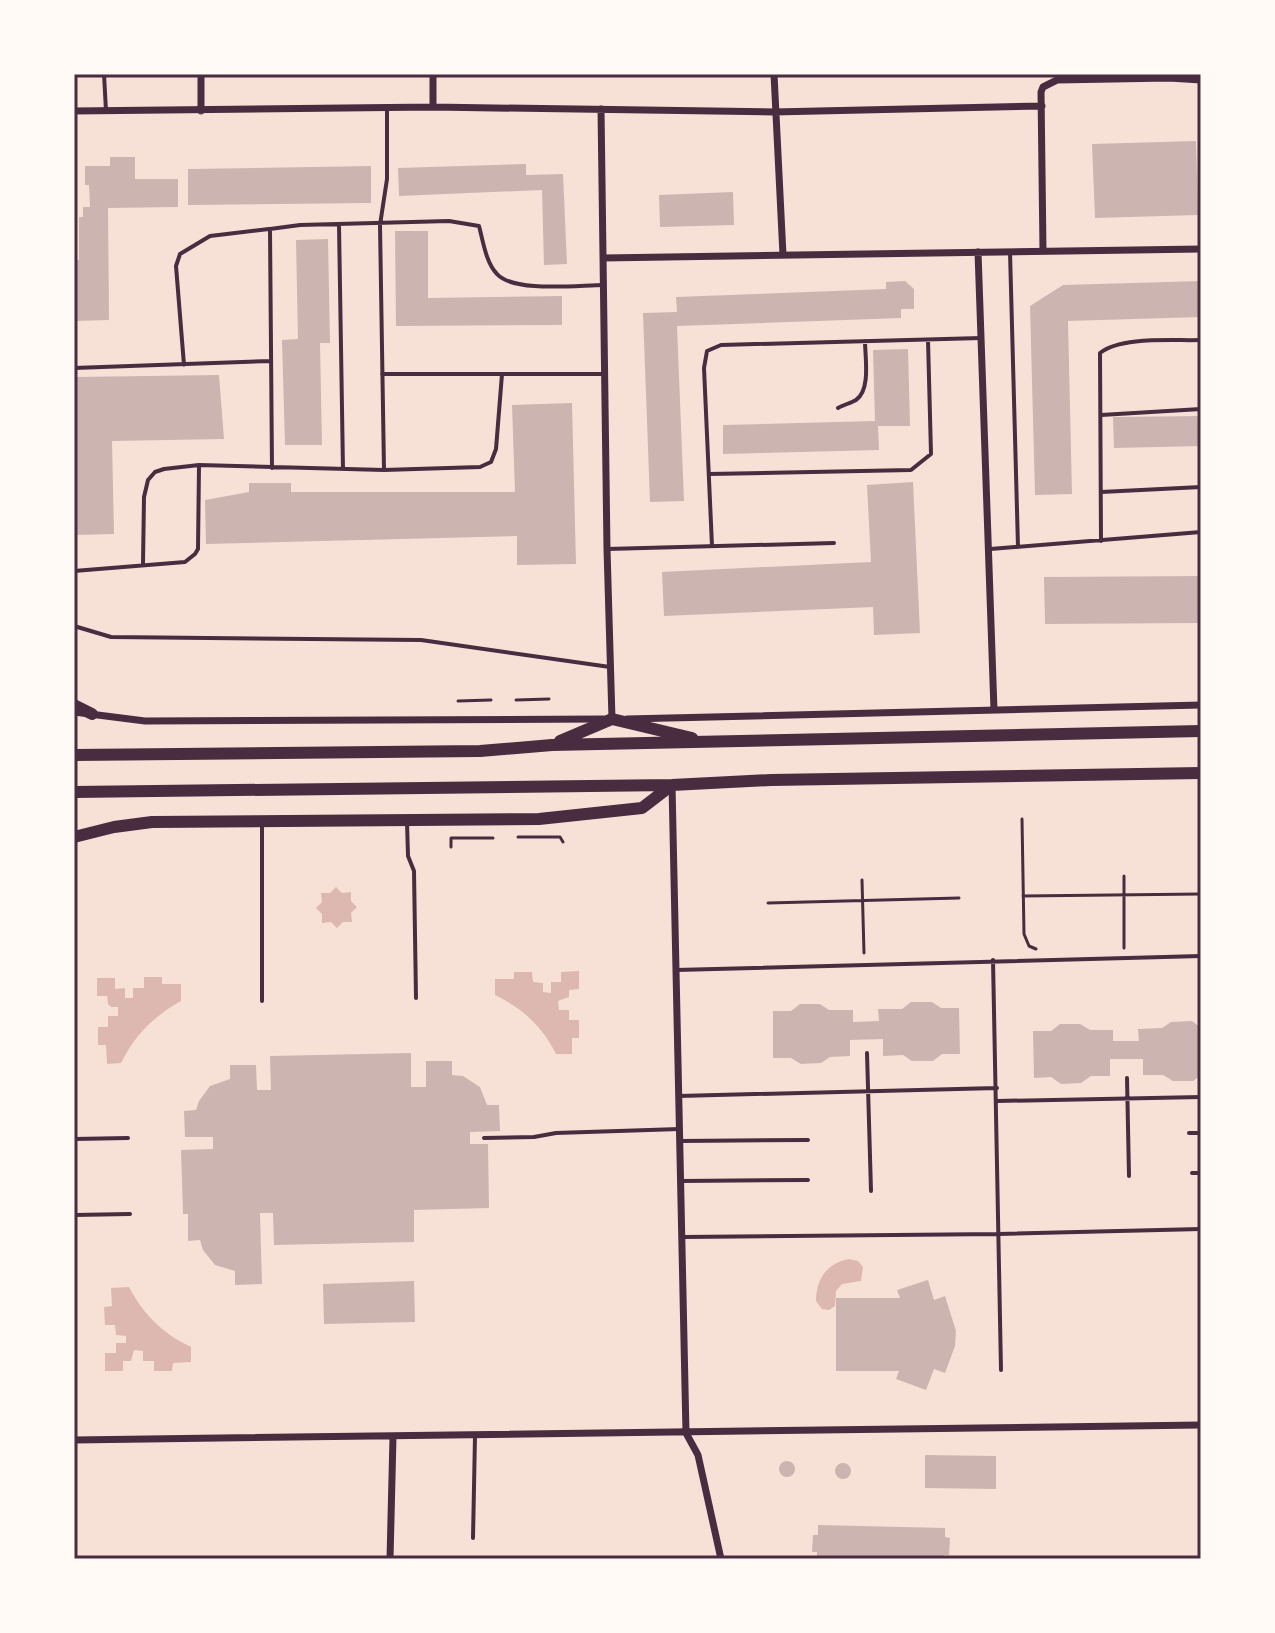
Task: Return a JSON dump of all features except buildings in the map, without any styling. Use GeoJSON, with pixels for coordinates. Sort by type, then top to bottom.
{"type":"FeatureCollection","features":[{"type":"Feature","properties":{"kind":"main road"},"geometry":{"type":"LineString","coordinates":[[74,705],[92,714]]}},
{"type":"Feature","properties":{"kind":"main road"},"geometry":{"type":"LineString","coordinates":[[552,745],[612,719],[710,742]]}},
{"type":"Feature","properties":{"kind":"main road"},"geometry":{"type":"LineString","coordinates":[[74,755],[480,751],[552,745],[1201,731]]}},
{"type":"Feature","properties":{"kind":"main road"},"geometry":{"type":"LineString","coordinates":[[74,792],[672,785],[771,780],[1201,773]]}},
{"type":"Feature","properties":{"kind":"main road"},"geometry":{"type":"LineString","coordinates":[[74,837],[152,822],[539,819],[642,808],[672,785]]}},
{"type":"Feature","properties":{"kind":"street"},"geometry":{"type":"LineString","coordinates":[[201,74],[201,111]]}},
{"type":"Feature","properties":{"kind":"street"},"geometry":{"type":"LineString","coordinates":[[433,74],[433,107]]}},
{"type":"Feature","properties":{"kind":"street"},"geometry":{"type":"LineString","coordinates":[[774,74],[783,255]]}},
{"type":"Feature","properties":{"kind":"street"},"geometry":{"type":"LineString","coordinates":[[1043,251],[1043,87],[1057,80],[1169,76],[1201,80]]}},
{"type":"Feature","properties":{"kind":"street"},"geometry":{"type":"LineString","coordinates":[[74,111],[433,107],[774,112],[1042,106]]}},
{"type":"Feature","properties":{"kind":"street"},"geometry":{"type":"LineString","coordinates":[[601,109],[612,719]]}},
{"type":"Feature","properties":{"kind":"street"},"geometry":{"type":"LineString","coordinates":[[603,258],[1201,249]]}},
{"type":"Feature","properties":{"kind":"street"},"geometry":{"type":"LineString","coordinates":[[978,252],[994,710]]}},
{"type":"Feature","properties":{"kind":"street"},"geometry":{"type":"LineString","coordinates":[[74,712],[145,721],[612,719],[1201,705]]}},
{"type":"Feature","properties":{"kind":"street"},"geometry":{"type":"LineString","coordinates":[[672,785],[686,1433],[698,1455],[721,1559]]}},
{"type":"Feature","properties":{"kind":"street"},"geometry":{"type":"LineString","coordinates":[[74,1440],[1201,1425]]}},
{"type":"Feature","properties":{"kind":"street"},"geometry":{"type":"LineString","coordinates":[[390,1559],[393,1437]]}},
{"type":"Feature","properties":{"kind":"lane"},"geometry":{"type":"LineString","coordinates":[[104,74],[106,111]]}},
{"type":"Feature","properties":{"kind":"lane"},"geometry":{"type":"LineString","coordinates":[[384,470],[380,225],[387,179],[387,108]]}},
{"type":"Feature","properties":{"kind":"lane"},"geometry":{"type":"LineString","coordinates":[[184,365],[176,266],[180,254],[210,236],[339,225],[470,223],[479,226],[491,266],[506,282],[604,285]]}},
{"type":"Feature","properties":{"kind":"lane"},"geometry":{"type":"LineString","coordinates":[[339,225],[343,469]]}},
{"type":"Feature","properties":{"kind":"lane"},"geometry":{"type":"LineString","coordinates":[[270,229],[272,468]]}},
{"type":"Feature","properties":{"kind":"lane"},"geometry":{"type":"LineString","coordinates":[[1010,252],[1018,547]]}},
{"type":"Feature","properties":{"kind":"lane"},"geometry":{"type":"LineString","coordinates":[[712,546],[704,368],[707,351],[721,345],[981,338]]}},
{"type":"Feature","properties":{"kind":"lane"},"geometry":{"type":"LineString","coordinates":[[709,474],[911,470],[931,454],[928,340]]}},
{"type":"Feature","properties":{"kind":"lane"},"geometry":{"type":"LineString","coordinates":[[1101,541],[1100,353],[1109,346],[1201,340]]}},
{"type":"Feature","properties":{"kind":"lane"},"geometry":{"type":"LineString","coordinates":[[838,408],[859,399],[865,386],[865,341]]}},
{"type":"Feature","properties":{"kind":"lane"},"geometry":{"type":"LineString","coordinates":[[74,368],[270,361]]}},
{"type":"Feature","properties":{"kind":"lane"},"geometry":{"type":"LineString","coordinates":[[382,374],[605,374]]}},
{"type":"Feature","properties":{"kind":"lane"},"geometry":{"type":"LineString","coordinates":[[143,564],[144,497],[148,480],[155,472],[199,465],[384,470],[480,467],[491,462],[496,449],[502,374]]}},
{"type":"Feature","properties":{"kind":"lane"},"geometry":{"type":"LineString","coordinates":[[1101,415],[1201,409]]}},
{"type":"Feature","properties":{"kind":"lane"},"geometry":{"type":"LineString","coordinates":[[74,571],[185,562],[195,554],[198,549],[199,465]]}},
{"type":"Feature","properties":{"kind":"lane"},"geometry":{"type":"LineString","coordinates":[[1101,492],[1201,487]]}},
{"type":"Feature","properties":{"kind":"lane"},"geometry":{"type":"LineString","coordinates":[[987,549],[1201,532]]}},
{"type":"Feature","properties":{"kind":"lane"},"geometry":{"type":"LineString","coordinates":[[607,549],[834,543]]}},
{"type":"Feature","properties":{"kind":"lane"},"geometry":{"type":"LineString","coordinates":[[74,626],[111,637],[421,640],[610,667]]}},
{"type":"Feature","properties":{"kind":"lane"},"geometry":{"type":"LineString","coordinates":[[262,820],[262,1001]]}},
{"type":"Feature","properties":{"kind":"lane"},"geometry":{"type":"LineString","coordinates":[[407,820],[408,856],[414,871],[416,998]]}},
{"type":"Feature","properties":{"kind":"lane"},"geometry":{"type":"LineString","coordinates":[[676,970],[1201,956]]}},
{"type":"Feature","properties":{"kind":"lane"},"geometry":{"type":"LineString","coordinates":[[993,960],[1001,1370]]}},
{"type":"Feature","properties":{"kind":"lane"},"geometry":{"type":"LineString","coordinates":[[867,1053],[871,1191]]}},
{"type":"Feature","properties":{"kind":"lane"},"geometry":{"type":"LineString","coordinates":[[1127,1078],[1129,1176]]}},
{"type":"Feature","properties":{"kind":"lane"},"geometry":{"type":"LineString","coordinates":[[679,1096],[997,1088]]}},
{"type":"Feature","properties":{"kind":"lane"},"geometry":{"type":"LineString","coordinates":[[998,1101],[1201,1097]]}},
{"type":"Feature","properties":{"kind":"lane"},"geometry":{"type":"LineString","coordinates":[[484,1138],[680,1129]]}},
{"type":"Feature","properties":{"kind":"lane"},"geometry":{"type":"LineString","coordinates":[[1189,1133],[1201,1133]]}},
{"type":"Feature","properties":{"kind":"lane"},"geometry":{"type":"LineString","coordinates":[[74,1139],[128,1138]]}},
{"type":"Feature","properties":{"kind":"lane"},"geometry":{"type":"LineString","coordinates":[[680,1141],[808,1140]]}},
{"type":"Feature","properties":{"kind":"lane"},"geometry":{"type":"LineString","coordinates":[[1192,1173],[1201,1173]]}},
{"type":"Feature","properties":{"kind":"lane"},"geometry":{"type":"LineString","coordinates":[[681,1181],[808,1180]]}},
{"type":"Feature","properties":{"kind":"lane"},"geometry":{"type":"LineString","coordinates":[[74,1215],[130,1214]]}},
{"type":"Feature","properties":{"kind":"lane"},"geometry":{"type":"LineString","coordinates":[[682,1237],[1201,1229]]}},
{"type":"Feature","properties":{"kind":"lane"},"geometry":{"type":"LineString","coordinates":[[473,1538],[475,1436]]}},
{"type":"Feature","properties":{"kind":"path"},"geometry":{"type":"LineString","coordinates":[[516,700],[549,699]]}},
{"type":"Feature","properties":{"kind":"path"},"geometry":{"type":"LineString","coordinates":[[458,701],[491,700]]}},
{"type":"Feature","properties":{"kind":"path"},"geometry":{"type":"LineString","coordinates":[[1022,819],[1025,940],[1029,946],[1041,950]]}},
{"type":"Feature","properties":{"kind":"path"},"geometry":{"type":"LineString","coordinates":[[518,837],[560,837],[563,842]]}},
{"type":"Feature","properties":{"kind":"path"},"geometry":{"type":"LineString","coordinates":[[451,847],[451,838],[493,838]]}},
{"type":"Feature","properties":{"kind":"path"},"geometry":{"type":"LineString","coordinates":[[1124,876],[1124,948]]}},
{"type":"Feature","properties":{"kind":"path"},"geometry":{"type":"LineString","coordinates":[[862,880],[864,953]]}},
{"type":"Feature","properties":{"kind":"path"},"geometry":{"type":"LineString","coordinates":[[1023,896],[1201,894]]}},
{"type":"Feature","properties":{"kind":"path"},"geometry":{"type":"LineString","coordinates":[[768,903],[959,898]]}},
{"type":"Feature","properties":{"kind":"shaded area"},"geometry":{"type":"Polygon","coordinates":[[[336,887],[342,893],[351,892],[351,901],[357,907],[351,913],[352,922],[343,922],[337,928],[331,922],[322,923],[322,914],[316,908],[322,902],[321,893],[330,893],[336,887]]]}},
{"type":"Feature","properties":{"kind":"shaded area"},"geometry":{"type":"Polygon","coordinates":[[[579,971],[579,989],[569,990],[569,997],[558,1001],[559,1010],[569,1010],[569,1020],[579,1020],[579,1038],[572,1038],[572,1054],[556,1054],[531,1019],[495,995],[495,979],[514,979],[514,972],[532,972],[533,982],[543,983],[543,992],[551,993],[551,982],[561,982],[561,972],[579,971]]]}},
{"type":"Feature","properties":{"kind":"shaded area"},"geometry":{"type":"Polygon","coordinates":[[[144,977],[162,977],[162,984],[181,984],[181,1001],[146,1027],[121,1063],[107,1064],[106,1045],[98,1045],[98,1027],[108,1027],[108,1016],[118,1016],[118,1007],[108,1004],[107,996],[97,996],[97,978],[115,978],[115,989],[125,988],[125,998],[133,998],[133,988],[144,988],[144,977]]]}},
{"type":"Feature","properties":{"kind":"shaded area"},"geometry":{"type":"Polygon","coordinates":[[[849,1259],[858,1261],[863,1267],[861,1281],[842,1284],[836,1291],[835,1306],[829,1310],[822,1309],[816,1301],[824,1273],[835,1264],[849,1259]]]}},
{"type":"Feature","properties":{"kind":"shaded area"},"geometry":{"type":"Polygon","coordinates":[[[129,1287],[155,1322],[191,1347],[191,1362],[173,1363],[172,1371],[154,1371],[154,1361],[143,1361],[143,1351],[134,1350],[131,1361],[123,1361],[123,1371],[105,1371],[105,1353],[116,1353],[116,1343],[126,1343],[126,1336],[116,1335],[115,1325],[105,1325],[104,1307],[112,1306],[111,1288],[129,1287]]]}}]}
